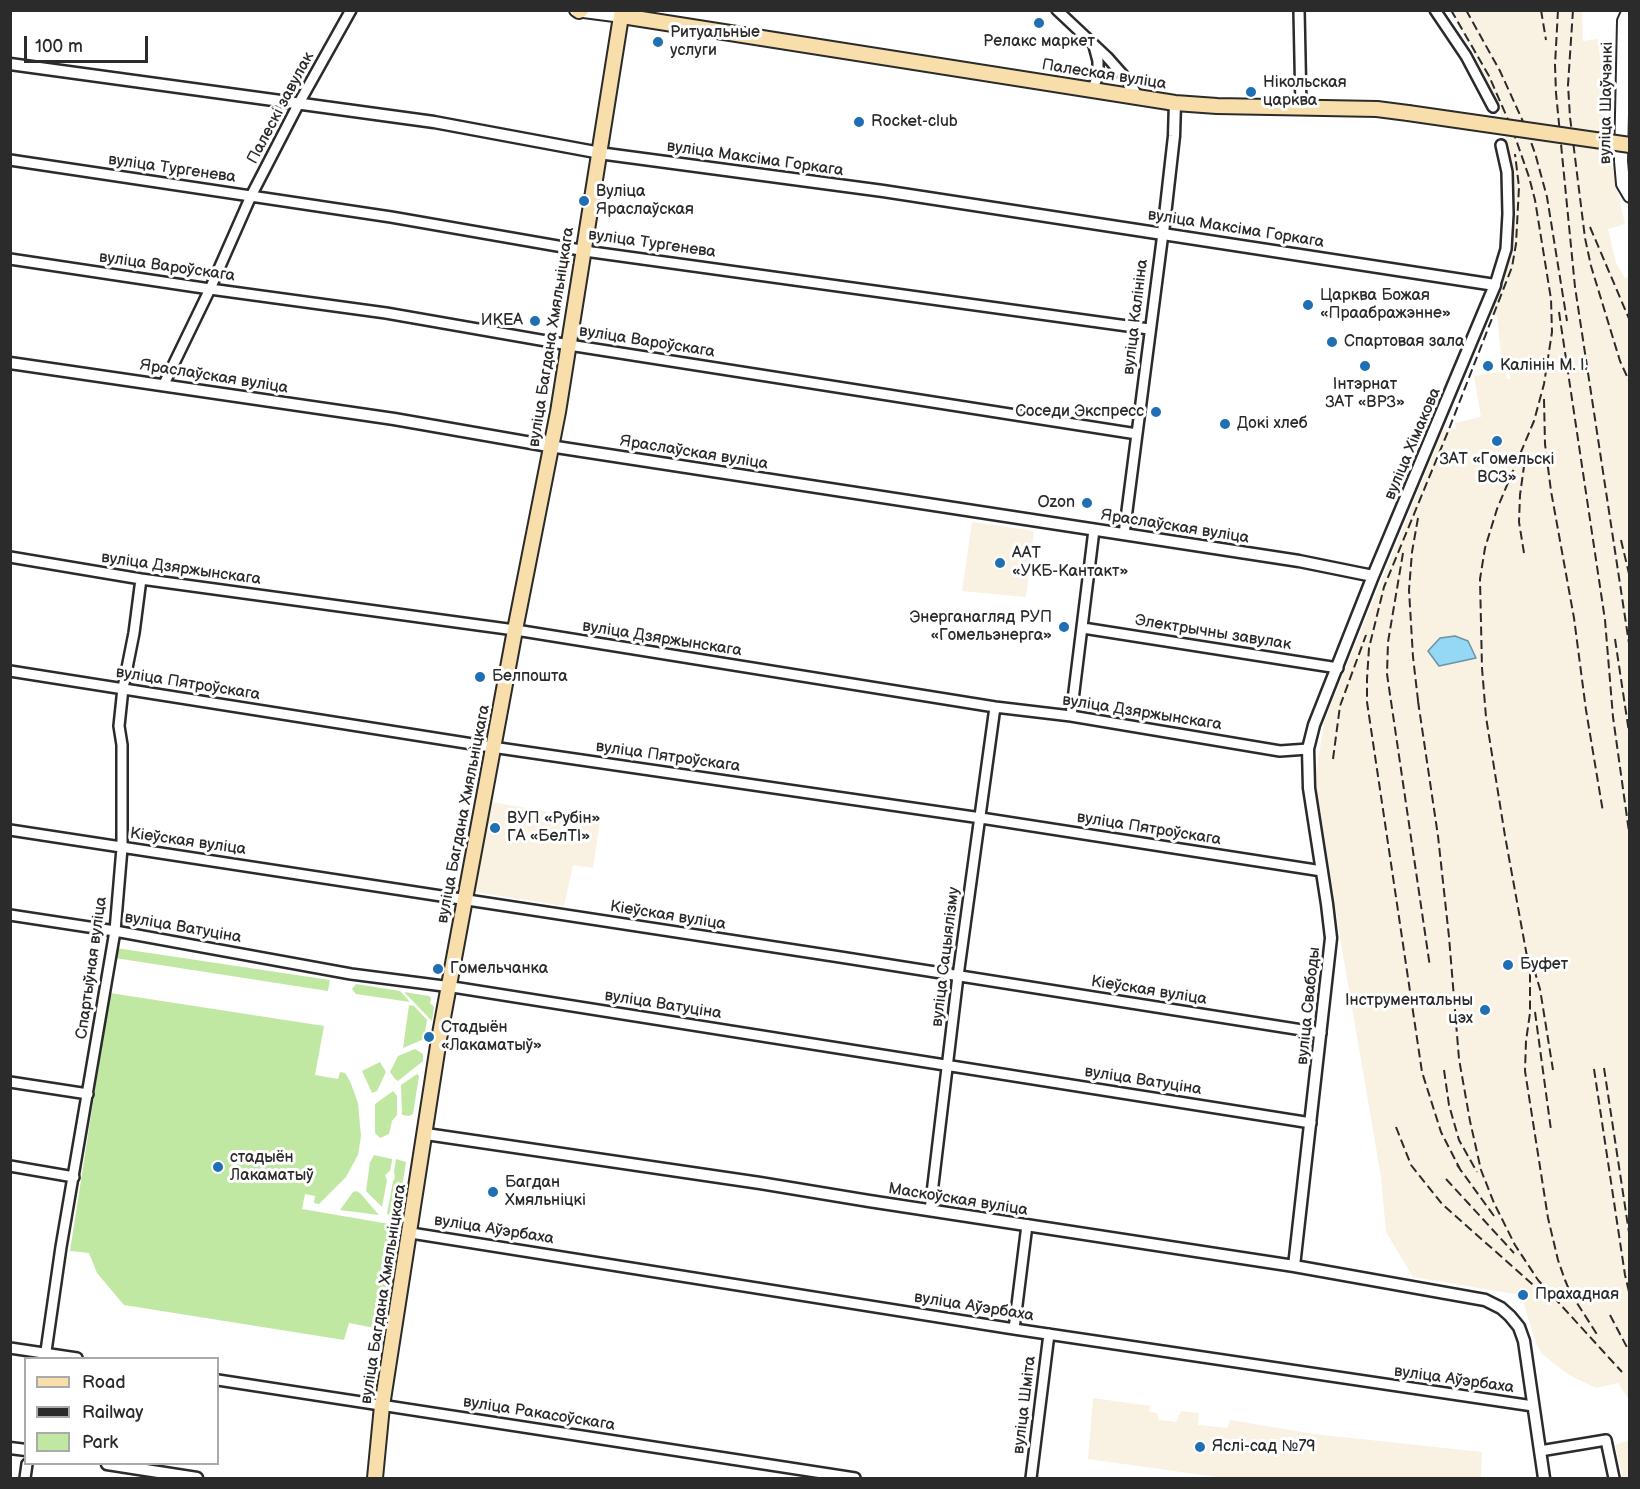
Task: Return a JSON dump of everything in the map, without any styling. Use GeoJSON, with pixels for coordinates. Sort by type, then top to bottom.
{"type":"FeatureCollection","features":[{"type":"Feature","properties":{"kind":"main road","name":"вуліца Шаўчэнкі"},"geometry":{"type":"LineString","coordinates":[[1629,10],[1624,21],[1626,96],[1621,161],[1623,184],[1629,196]]}},
{"type":"Feature","properties":{"kind":"main road","name":"Палеская вуліца"},"geometry":{"type":"LineString","coordinates":[[579,11],[622,13],[1175,103],[1377,110],[1629,145]]}},
{"type":"Feature","properties":{"kind":"main road","name":"вуліца Багдана Хмяльніцкага"},"geometry":{"type":"LineString","coordinates":[[375,1479],[382,1406],[448,987],[552,446],[622,13]]}},
{"type":"Feature","properties":{"kind":"street","name":"Палескі завулак"},"geometry":{"type":"LineString","coordinates":[[164,384],[210,289],[251,196],[351,10]]}},
{"type":"Feature","properties":{"kind":"street"},"geometry":{"type":"LineString","coordinates":[[1058,10],[1130,82],[1138,97]]}},
{"type":"Feature","properties":{"kind":"street"},"geometry":{"type":"LineString","coordinates":[[1288,10],[1298,11],[1301,106]]}},
{"type":"Feature","properties":{"kind":"street"},"geometry":{"type":"LineString","coordinates":[[1435,10],[1466,56],[1493,107]]}},
{"type":"Feature","properties":{"kind":"street"},"geometry":{"type":"LineString","coordinates":[[1092,90],[1098,76],[1098,61],[1094,46]]}},
{"type":"Feature","properties":{"kind":"street","name":"вуліца Максіма Горкага"},"geometry":{"type":"LineString","coordinates":[[10,64],[434,122],[599,151],[1162,233],[1496,285]]}},
{"type":"Feature","properties":{"kind":"street","name":"Палеская вуліца"},"geometry":{"type":"LineString","coordinates":[[1098,76],[1108,71],[1120,74]]}},
{"type":"Feature","properties":{"kind":"street","name":"вуліца Калініна"},"geometry":{"type":"LineString","coordinates":[[1124,534],[1174,136],[1175,103]]}},
{"type":"Feature","properties":{"kind":"street","name":"вуліца Хімакова"},"geometry":{"type":"LineString","coordinates":[[1308,749],[1314,725],[1373,576],[1496,285],[1506,249],[1508,214],[1507,172],[1501,145]]}},
{"type":"Feature","properties":{"kind":"street","name":"вуліца Тургенева"},"geometry":{"type":"LineString","coordinates":[[10,160],[392,217],[584,250],[1149,329]]}},
{"type":"Feature","properties":{"kind":"street","name":"вуліца Вароўскага"},"geometry":{"type":"LineString","coordinates":[[10,259],[386,313],[569,345],[1137,434]]}},
{"type":"Feature","properties":{"kind":"street","name":"Яраслаўская вуліца"},"geometry":{"type":"LineString","coordinates":[[10,363],[164,384],[1299,561],[1373,576]]}},
{"type":"Feature","properties":{"kind":"street"},"geometry":{"type":"LineString","coordinates":[[1071,716],[1094,530]]}},
{"type":"Feature","properties":{"kind":"street","name":"вуліца Дзяржынскага"},"geometry":{"type":"LineString","coordinates":[[10,557],[141,579],[515,630],[995,707],[1071,716],[1280,751],[1308,749]]}},
{"type":"Feature","properties":{"kind":"street","name":"Спартыўная вуліца"},"geometry":{"type":"LineString","coordinates":[[45,1356],[115,931],[122,848],[122,745],[119,726],[141,579]]}},
{"type":"Feature","properties":{"kind":"street","name":"Электрычны завулак"},"geometry":{"type":"LineString","coordinates":[[1083,628],[1338,668]]}},
{"type":"Feature","properties":{"kind":"street","name":"вуліца Пятроўскага"},"geometry":{"type":"LineString","coordinates":[[10,670],[493,747],[981,818],[1322,871]]}},
{"type":"Feature","properties":{"kind":"street","name":"вуліца Сацыялізму"},"geometry":{"type":"LineString","coordinates":[[930,1210],[958,976],[995,707]]}},
{"type":"Feature","properties":{"kind":"street","name":"вуліца Свабоды"},"geometry":{"type":"LineString","coordinates":[[1294,1266],[1331,938],[1309,788],[1308,749]]}},
{"type":"Feature","properties":{"kind":"street","name":"Кіеўская вуліца"},"geometry":{"type":"LineString","coordinates":[[10,830],[1321,1034]]}},
{"type":"Feature","properties":{"kind":"street","name":"вуліца Ватуціна"},"geometry":{"type":"LineString","coordinates":[[10,915],[115,931],[351,974],[448,987],[1311,1123]]}},
{"type":"Feature","properties":{"kind":"street"},"geometry":{"type":"LineString","coordinates":[[10,1082],[88,1094]]}},
{"type":"Feature","properties":{"kind":"street","name":"Маскоўская вуліца"},"geometry":{"type":"LineString","coordinates":[[426,1134],[1294,1266],[1485,1300],[1501,1308],[1519,1327],[1524,1341],[1533,1406]]}},
{"type":"Feature","properties":{"kind":"street"},"geometry":{"type":"LineString","coordinates":[[10,1166],[74,1177]]}},
{"type":"Feature","properties":{"kind":"street"},"geometry":{"type":"LineString","coordinates":[[1014,1329],[1027,1225]]}},
{"type":"Feature","properties":{"kind":"street","name":"вуліца Аўэрбаха"},"geometry":{"type":"LineString","coordinates":[[411,1233],[1014,1329],[1533,1406]]}},
{"type":"Feature","properties":{"kind":"street","name":"вуліца Шміта"},"geometry":{"type":"LineString","coordinates":[[1031,1479],[1049,1334]]}},
{"type":"Feature","properties":{"kind":"street"},"geometry":{"type":"LineString","coordinates":[[10,1348],[45,1356]]}},
{"type":"Feature","properties":{"kind":"street","name":"вуліца Ракасоўскага"},"geometry":{"type":"LineString","coordinates":[[219,1380],[855,1479]]}},
{"type":"Feature","properties":{"kind":"street"},"geometry":{"type":"LineString","coordinates":[[1533,1406],[1544,1479]]}},
{"type":"Feature","properties":{"kind":"street"},"geometry":{"type":"LineString","coordinates":[[1540,1451],[1606,1440],[1614,1479]]}},
{"type":"Feature","properties":{"kind":"street"},"geometry":{"type":"LineString","coordinates":[[113,1465],[197,1479]]}},
{"type":"Feature","properties":{"kind":"shaded area","name":"ЗАТ «Гомельскі ВСЗ»"},"geometry":{"type":"Polygon","coordinates":[[[1449,11],[1582,11],[1583,41],[1598,39],[1612,165],[1625,224],[1608,229],[1616,263],[1625,278],[1630,277],[1629,1400],[1618,1383],[1596,1388],[1569,1375],[1542,1354],[1536,1343],[1521,1295],[1413,1277],[1386,1232],[1381,1177],[1315,777],[1325,719],[1443,430],[1456,429],[1455,423],[1481,417],[1474,376],[1506,371],[1507,379],[1510,379],[1509,370],[1501,356],[1497,315],[1489,313],[1507,267],[1511,241],[1512,167],[1498,105],[1472,49],[1449,11]]]}},
{"type":"Feature","properties":{"kind":"shaded area"},"geometry":{"type":"Polygon","coordinates":[[[972,522],[1034,531],[1026,597],[962,591],[972,522]]]}},
{"type":"Feature","properties":{"kind":"shaded area"},"geometry":{"type":"Polygon","coordinates":[[[492,802],[600,821],[593,868],[573,865],[564,906],[475,892],[492,802]]]}},
{"type":"Feature","properties":{"kind":"shaded area","name":"Яслі-сад №79"},"geometry":{"type":"Polygon","coordinates":[[[1093,1398],[1150,1406],[1149,1412],[1157,1413],[1159,1420],[1176,1422],[1181,1411],[1199,1413],[1198,1425],[1227,1428],[1230,1420],[1314,1434],[1482,1452],[1481,1478],[1224,1478],[1088,1459],[1093,1398]]]}},
{"type":"Feature","properties":{"kind":"shaded area"},"geometry":{"type":"Polygon","coordinates":[[[1629,1440],[1629,1478],[1623,1478],[1615,1445],[1629,1440]]]}},
{"type":"Feature","properties":{"kind":"green space"},"geometry":{"type":"Polygon","coordinates":[[[116,948],[330,980],[328,991],[115,958],[116,948]]]}},
{"type":"Feature","properties":{"kind":"green space"},"geometry":{"type":"Polygon","coordinates":[[[356,984],[400,991],[410,1002],[356,994],[352,989],[356,984]]]}},
{"type":"Feature","properties":{"kind":"green space"},"geometry":{"type":"Polygon","coordinates":[[[404,992],[431,998],[430,1003],[434,1007],[432,1021],[404,992]]]}},
{"type":"Feature","properties":{"kind":"green space","name":"стадыён Лакаматыў"},"geometry":{"type":"Polygon","coordinates":[[[110,993],[324,1026],[315,1075],[338,1079],[340,1072],[345,1073],[358,1103],[361,1136],[358,1155],[346,1177],[319,1204],[314,1203],[315,1196],[305,1194],[302,1209],[395,1225],[380,1329],[349,1323],[344,1340],[124,1305],[97,1273],[89,1253],[70,1251],[110,993]]]}},
{"type":"Feature","properties":{"kind":"green space"},"geometry":{"type":"Polygon","coordinates":[[[409,1005],[414,1006],[427,1020],[424,1039],[403,1048],[409,1005]]]}},
{"type":"Feature","properties":{"kind":"green space"},"geometry":{"type":"Polygon","coordinates":[[[415,1049],[423,1054],[423,1061],[398,1081],[390,1072],[398,1056],[415,1049]]]}},
{"type":"Feature","properties":{"kind":"green space"},"geometry":{"type":"Polygon","coordinates":[[[380,1062],[386,1072],[377,1091],[372,1093],[362,1071],[380,1062]]]}},
{"type":"Feature","properties":{"kind":"green space"},"geometry":{"type":"Polygon","coordinates":[[[417,1074],[419,1076],[413,1114],[402,1115],[401,1085],[417,1074]]]}},
{"type":"Feature","properties":{"kind":"green space"},"geometry":{"type":"Polygon","coordinates":[[[393,1091],[397,1096],[397,1115],[392,1121],[389,1134],[380,1138],[375,1133],[375,1104],[393,1091]]]}},
{"type":"Feature","properties":{"kind":"green space"},"geometry":{"type":"Polygon","coordinates":[[[374,1155],[392,1159],[390,1171],[385,1175],[387,1180],[382,1207],[366,1191],[370,1162],[374,1155]]]}},
{"type":"Feature","properties":{"kind":"green space"},"geometry":{"type":"Polygon","coordinates":[[[396,1159],[406,1162],[398,1214],[393,1217],[387,1214],[395,1178],[396,1159]]]}},
{"type":"Feature","properties":{"kind":"green space"},"geometry":{"type":"Polygon","coordinates":[[[356,1191],[360,1193],[379,1215],[340,1210],[356,1191]]]}},
{"type":"Feature","properties":{"kind":"water"},"geometry":{"type":"Polygon","coordinates":[[[1455,636],[1468,641],[1476,658],[1439,666],[1428,651],[1440,638],[1455,636]]]}},
{"type":"Feature","properties":{"kind":"railway"},"geometry":{"type":"LineString","coordinates":[[1451,10],[1489,76],[1513,131],[1529,177],[1535,200],[1551,299],[1552,332],[1544,384],[1534,421],[1497,509],[1485,548],[1480,579],[1482,668],[1486,717],[1530,973],[1530,1013],[1525,1071],[1548,1218],[1558,1260],[1570,1292],[1598,1336]]}},
{"type":"Feature","properties":{"kind":"railway"},"geometry":{"type":"LineString","coordinates":[[1466,10],[1500,71],[1535,153],[1547,197],[1567,321]]}},
{"type":"Feature","properties":{"kind":"railway"},"geometry":{"type":"LineString","coordinates":[[1541,10],[1546,40]]}},
{"type":"Feature","properties":{"kind":"railway"},"geometry":{"type":"LineString","coordinates":[[1558,10],[1556,93],[1575,287],[1630,650]]}},
{"type":"Feature","properties":{"kind":"railway"},"geometry":{"type":"LineString","coordinates":[[1573,10],[1568,85],[1585,238],[1591,266],[1620,361],[1630,383]]}},
{"type":"Feature","properties":{"kind":"railway"},"geometry":{"type":"LineString","coordinates":[[1461,1171],[1441,1132],[1422,1072],[1367,702],[1367,679],[1369,648],[1384,587],[1512,267],[1516,244],[1519,187],[1515,154]]}},
{"type":"Feature","properties":{"kind":"railway"},"geometry":{"type":"LineString","coordinates":[[1590,227],[1630,321]]}},
{"type":"Feature","properties":{"kind":"railway"},"geometry":{"type":"LineString","coordinates":[[1559,312],[1605,620],[1613,717],[1630,839]]}},
{"type":"Feature","properties":{"kind":"railway"},"geometry":{"type":"LineString","coordinates":[[1544,399],[1545,444],[1551,491],[1574,618],[1603,812]]}},
{"type":"Feature","properties":{"kind":"railway"},"geometry":{"type":"LineString","coordinates":[[1524,553],[1519,522],[1525,459]]}},
{"type":"Feature","properties":{"kind":"railway"},"geometry":{"type":"LineString","coordinates":[[1418,518],[1409,590],[1419,709]]}},
{"type":"Feature","properties":{"kind":"railway"},"geometry":{"type":"LineString","coordinates":[[1621,540],[1630,578]]}},
{"type":"Feature","properties":{"kind":"railway"},"geometry":{"type":"LineString","coordinates":[[1403,553],[1388,642],[1387,674],[1430,967]]}},
{"type":"Feature","properties":{"kind":"railway"},"geometry":{"type":"LineString","coordinates":[[1333,759],[1340,706],[1366,635]]}},
{"type":"Feature","properties":{"kind":"railway"},"geometry":{"type":"LineString","coordinates":[[1615,639],[1630,739]]}},
{"type":"Feature","properties":{"kind":"railway"},"geometry":{"type":"LineString","coordinates":[[1418,701],[1438,836],[1459,1059],[1481,1170],[1515,1245],[1538,1280],[1622,1372]]}},
{"type":"Feature","properties":{"kind":"railway"},"geometry":{"type":"LineString","coordinates":[[1534,969],[1540,989],[1553,1070]]}},
{"type":"Feature","properties":{"kind":"railway"},"geometry":{"type":"LineString","coordinates":[[1535,1012],[1551,1130]]}},
{"type":"Feature","properties":{"kind":"railway"},"geometry":{"type":"LineString","coordinates":[[1604,1068],[1630,1239]]}},
{"type":"Feature","properties":{"kind":"railway"},"geometry":{"type":"LineString","coordinates":[[1594,1069],[1630,1296]]}},
{"type":"Feature","properties":{"kind":"railway"},"geometry":{"type":"LineString","coordinates":[[1444,1070],[1449,1105],[1459,1140],[1477,1172]]}},
{"type":"Feature","properties":{"kind":"railway"},"geometry":{"type":"LineString","coordinates":[[1396,1127],[1411,1165],[1442,1204],[1540,1291]]}},
{"type":"Feature","properties":{"kind":"railway"},"geometry":{"type":"LineString","coordinates":[[1457,1165],[1494,1216]]}},
{"type":"Feature","properties":{"kind":"railway"},"geometry":{"type":"LineString","coordinates":[[1446,1179],[1514,1253]]}},
{"type":"Feature","properties":{"kind":"railway"},"geometry":{"type":"LineString","coordinates":[[1610,1315],[1630,1353]]}},
{"type":"Feature","properties":{"kind":"place","name":"Релакс маркет"},"geometry":{"type":"Point","coordinates":[1039,23]}},
{"type":"Feature","properties":{"kind":"place","name":"Ритуальные услуги"},"geometry":{"type":"Point","coordinates":[658,42]}},
{"type":"Feature","properties":{"kind":"place","name":"Нікольская царква"},"geometry":{"type":"Point","coordinates":[1251,92]}},
{"type":"Feature","properties":{"kind":"place","name":"Rocket-club"},"geometry":{"type":"Point","coordinates":[859,122]}},
{"type":"Feature","properties":{"kind":"place","name":"Вуліца Яраслаўская"},"geometry":{"type":"Point","coordinates":[584,201]}},
{"type":"Feature","properties":{"kind":"place","name":"Царква Божая «Праабражэнне»"},"geometry":{"type":"Point","coordinates":[1308,305]}},
{"type":"Feature","properties":{"kind":"place","name":"ИКЕА"},"geometry":{"type":"Point","coordinates":[535,321]}},
{"type":"Feature","properties":{"kind":"place","name":"Спартовая зала"},"geometry":{"type":"Point","coordinates":[1332,342]}},
{"type":"Feature","properties":{"kind":"place","name":"Інтэрнат ЗАТ «ВРЗ»"},"geometry":{"type":"Point","coordinates":[1365,366]}},
{"type":"Feature","properties":{"kind":"place","name":"Калінін М. І."},"geometry":{"type":"Point","coordinates":[1488,366]}},
{"type":"Feature","properties":{"kind":"place","name":"Соседи Экспресс"},"geometry":{"type":"Point","coordinates":[1156,412]}},
{"type":"Feature","properties":{"kind":"place","name":"Докі хлеб"},"geometry":{"type":"Point","coordinates":[1225,424]}},
{"type":"Feature","properties":{"kind":"place","name":"ЗАТ «Гомельскі ВСЗ»"},"geometry":{"type":"Point","coordinates":[1497,441]}},
{"type":"Feature","properties":{"kind":"place","name":"Ozon"},"geometry":{"type":"Point","coordinates":[1087,503]}},
{"type":"Feature","properties":{"kind":"place","name":"ААТ «УКБ-Кантакт»"},"geometry":{"type":"Point","coordinates":[1000,563]}},
{"type":"Feature","properties":{"kind":"place","name":"Энерганагляд РУП «Гомельэнерга»"},"geometry":{"type":"Point","coordinates":[1064,627]}},
{"type":"Feature","properties":{"kind":"place","name":"Белпошта"},"geometry":{"type":"Point","coordinates":[480,677]}},
{"type":"Feature","properties":{"kind":"place","name":"ВУП «Рубін» ГА «БелТІ»"},"geometry":{"type":"Point","coordinates":[495,828]}},
{"type":"Feature","properties":{"kind":"place","name":"Буфет"},"geometry":{"type":"Point","coordinates":[1508,965]}},
{"type":"Feature","properties":{"kind":"place","name":"Гомельчанка"},"geometry":{"type":"Point","coordinates":[438,969]}},
{"type":"Feature","properties":{"kind":"place","name":"Інструментальны цэх"},"geometry":{"type":"Point","coordinates":[1485,1010]}},
{"type":"Feature","properties":{"kind":"place","name":"Стадыён «Лакаматыў»"},"geometry":{"type":"Point","coordinates":[429,1037]}},
{"type":"Feature","properties":{"kind":"place","name":"стадыён Лакаматыў"},"geometry":{"type":"Point","coordinates":[218,1167]}},
{"type":"Feature","properties":{"kind":"place","name":"Багдан Хмяльніцкі"},"geometry":{"type":"Point","coordinates":[493,1192]}},
{"type":"Feature","properties":{"kind":"place","name":"Прахадная"},"geometry":{"type":"Point","coordinates":[1523,1295]}},
{"type":"Feature","properties":{"kind":"place","name":"Яслі-сад №79"},"geometry":{"type":"Point","coordinates":[1200,1447]}}]}
